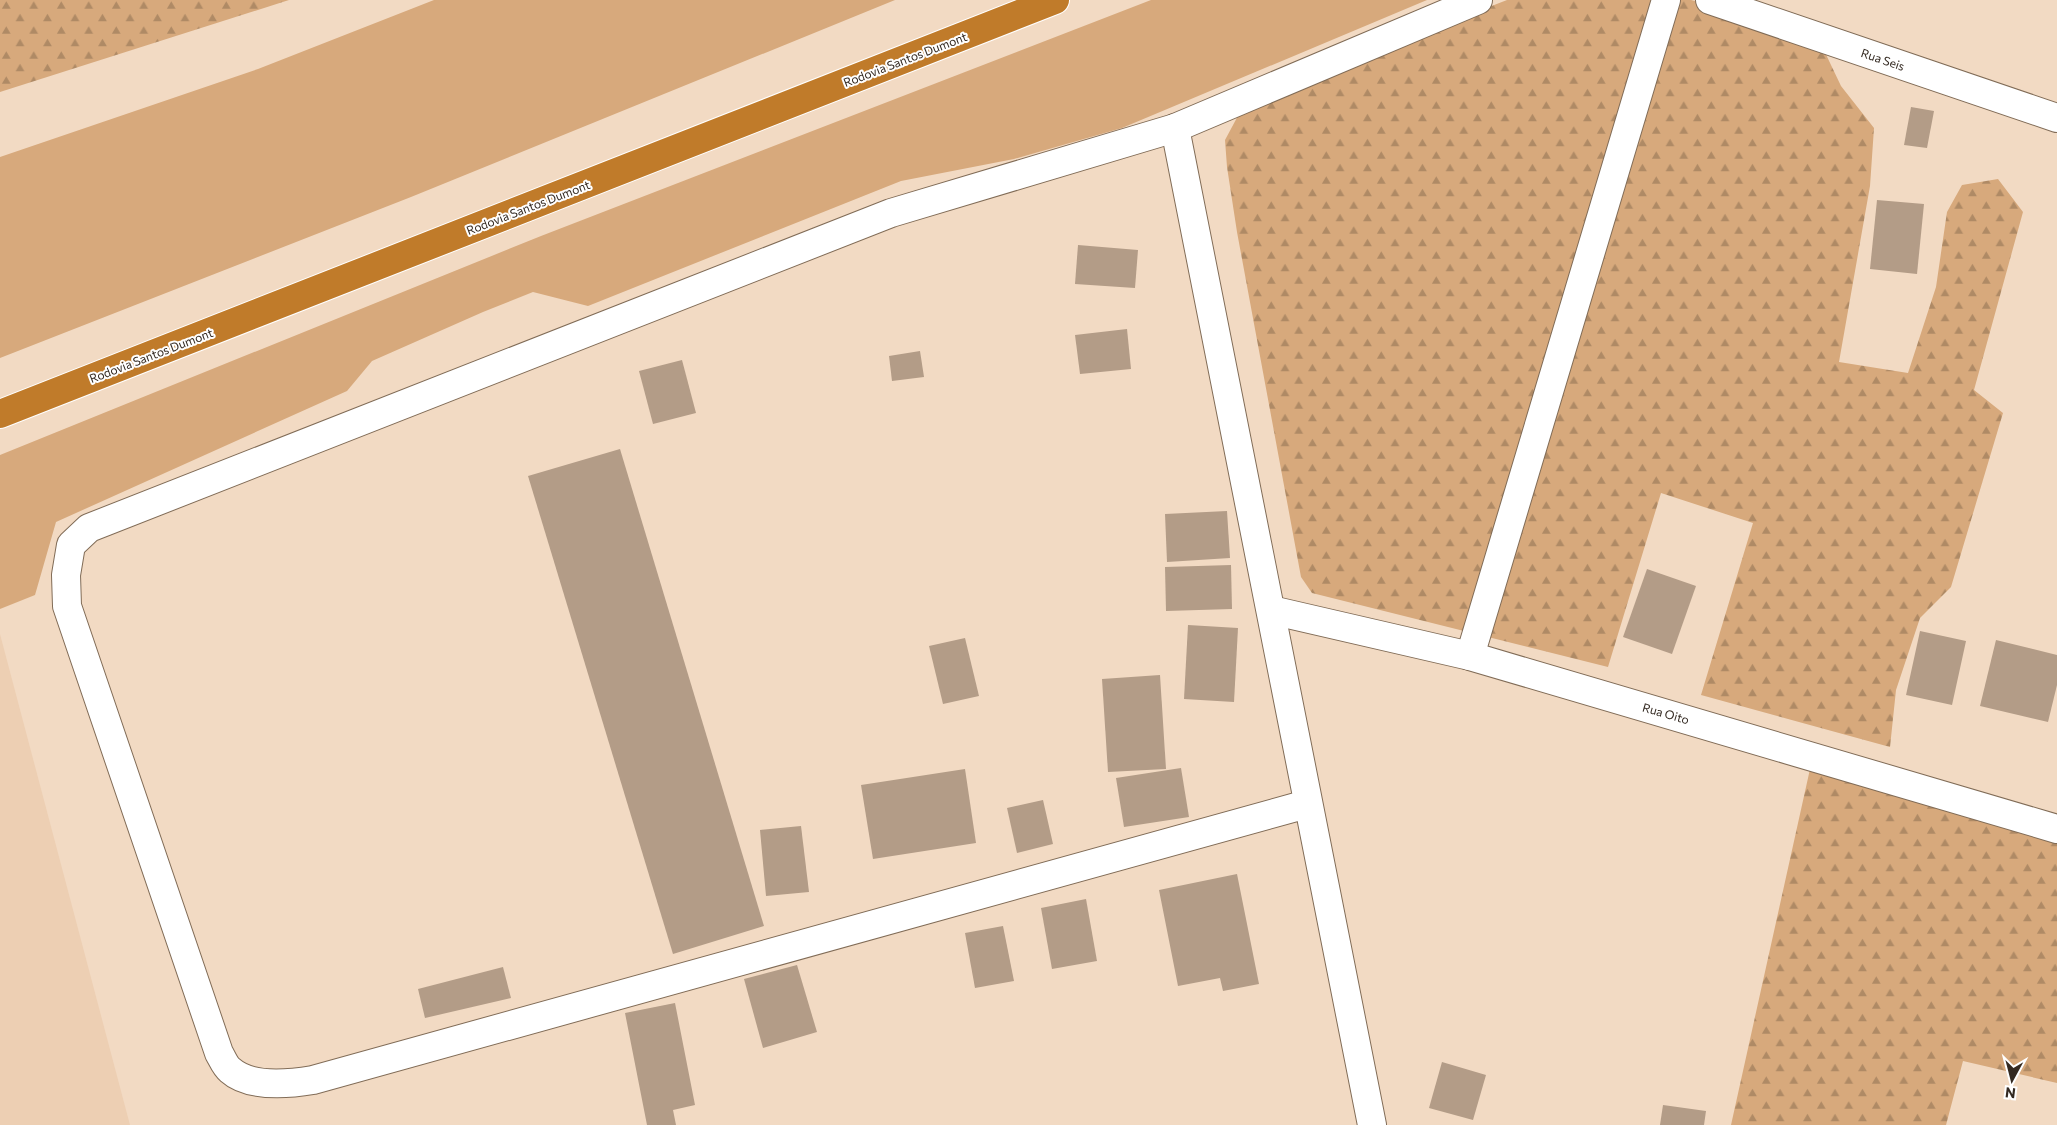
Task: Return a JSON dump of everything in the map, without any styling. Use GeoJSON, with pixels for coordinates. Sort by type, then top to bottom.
{"type":"FeatureCollection","features":[{"type":"Feature","properties":{"kind":"highway","name":"Rodovia Santos Dumont"},"geometry":{"type":"LineString","coordinates":[[0,414],[1056,0]]}},
{"type":"Feature","properties":{"kind":"street"},"geometry":{"type":"LineString","coordinates":[[1307,804],[313,1080],[291,1084],[267,1083],[242,1077],[229,1069],[220,1053],[67,606],[66,575],[71,545],[89,528],[891,213],[1175,128],[1478,0]]}},
{"type":"Feature","properties":{"kind":"street"},"geometry":{"type":"LineString","coordinates":[[1470,656],[1666,0]]}},
{"type":"Feature","properties":{"kind":"street","name":"Rua Seis"},"geometry":{"type":"LineString","coordinates":[[1710,0],[2057,118]]}},
{"type":"Feature","properties":{"kind":"street"},"geometry":{"type":"LineString","coordinates":[[1175,128],[1271,610],[1307,804],[1372,1125]]}},
{"type":"Feature","properties":{"kind":"street","name":"Rua Oito"},"geometry":{"type":"LineString","coordinates":[[1271,610],[1470,656],[2057,828]]}},
{"type":"Feature","properties":{"kind":"shaded area"},"geometry":{"type":"Polygon","coordinates":[[[0,634],[130,1125],[0,1125],[0,634]]]}},
{"type":"Feature","properties":{"kind":"green space"},"geometry":{"type":"Polygon","coordinates":[[[0,0],[289,0],[0,92],[0,0]]]}},
{"type":"Feature","properties":{"kind":"green space"},"geometry":{"type":"Polygon","coordinates":[[[434,0],[895,0],[411,197],[0,358],[0,157],[258,69],[434,0]]]}},
{"type":"Feature","properties":{"kind":"green space"},"geometry":{"type":"Polygon","coordinates":[[[1151,0],[1427,0],[1122,128],[1014,159],[901,181],[588,306],[533,292],[483,312],[372,361],[347,391],[56,522],[35,595],[0,609],[0,455],[541,236],[1151,0]]]}},
{"type":"Feature","properties":{"kind":"green space"},"geometry":{"type":"Polygon","coordinates":[[[1507,0],[1691,0],[1730,10],[1821,44],[1841,86],[1874,128],[1870,186],[1839,362],[1908,373],[1936,287],[1947,212],[1962,185],[1998,179],[2023,212],[1974,390],[2003,413],[1951,587],[1920,618],[1896,690],[1890,747],[1701,695],[1753,523],[1661,493],[1608,667],[1312,593],[1301,577],[1237,232],[1227,167],[1225,140],[1240,112],[1276,90],[1507,0]]]}},
{"type":"Feature","properties":{"kind":"green space"},"geometry":{"type":"Polygon","coordinates":[[[1810,769],[2057,838],[2057,1083],[1963,1061],[1946,1125],[1731,1125],[1810,769]]]}},
{"type":"Feature","properties":{"kind":"building"},"geometry":{"type":"Polygon","coordinates":[[[1911,107],[1934,111],[1927,148],[1904,145],[1911,107]]]}},
{"type":"Feature","properties":{"kind":"building"},"geometry":{"type":"Polygon","coordinates":[[[1877,200],[1924,204],[1917,274],[1870,269],[1877,200]]]}},
{"type":"Feature","properties":{"kind":"building"},"geometry":{"type":"Polygon","coordinates":[[[1078,245],[1138,250],[1135,288],[1075,284],[1078,245]]]}},
{"type":"Feature","properties":{"kind":"building"},"geometry":{"type":"Polygon","coordinates":[[[1127,329],[1131,369],[1080,374],[1075,335],[1127,329]]]}},
{"type":"Feature","properties":{"kind":"building"},"geometry":{"type":"Polygon","coordinates":[[[920,351],[924,377],[892,381],[889,356],[920,351]]]}},
{"type":"Feature","properties":{"kind":"building"},"geometry":{"type":"Polygon","coordinates":[[[682,360],[696,413],[653,424],[639,371],[682,360]]]}},
{"type":"Feature","properties":{"kind":"building"},"geometry":{"type":"Polygon","coordinates":[[[620,449],[764,926],[673,954],[528,476],[620,449]]]}},
{"type":"Feature","properties":{"kind":"building"},"geometry":{"type":"Polygon","coordinates":[[[1227,511],[1230,558],[1167,562],[1165,514],[1227,511]]]}},
{"type":"Feature","properties":{"kind":"building"},"geometry":{"type":"Polygon","coordinates":[[[1231,565],[1232,609],[1166,611],[1165,567],[1231,565]]]}},
{"type":"Feature","properties":{"kind":"building"},"geometry":{"type":"Polygon","coordinates":[[[1647,569],[1696,586],[1672,654],[1623,637],[1647,569]]]}},
{"type":"Feature","properties":{"kind":"building"},"geometry":{"type":"Polygon","coordinates":[[[1188,625],[1238,628],[1234,702],[1184,699],[1188,625]]]}},
{"type":"Feature","properties":{"kind":"building"},"geometry":{"type":"Polygon","coordinates":[[[1920,631],[1966,641],[1952,705],[1906,695],[1920,631]]]}},
{"type":"Feature","properties":{"kind":"building"},"geometry":{"type":"Polygon","coordinates":[[[965,638],[979,696],[943,704],[929,646],[965,638]]]}},
{"type":"Feature","properties":{"kind":"building"},"geometry":{"type":"Polygon","coordinates":[[[1996,640],[2057,655],[2057,685],[2048,722],[1980,706],[1996,640]]]}},
{"type":"Feature","properties":{"kind":"building"},"geometry":{"type":"Polygon","coordinates":[[[1160,675],[1166,769],[1108,772],[1102,679],[1160,675]]]}},
{"type":"Feature","properties":{"kind":"building"},"geometry":{"type":"Polygon","coordinates":[[[1181,768],[1189,817],[1124,827],[1116,778],[1181,768]]]}},
{"type":"Feature","properties":{"kind":"building"},"geometry":{"type":"Polygon","coordinates":[[[965,769],[976,843],[873,859],[861,785],[965,769]]]}},
{"type":"Feature","properties":{"kind":"building"},"geometry":{"type":"Polygon","coordinates":[[[1043,800],[1053,844],[1017,853],[1007,808],[1043,800]]]}},
{"type":"Feature","properties":{"kind":"building"},"geometry":{"type":"Polygon","coordinates":[[[801,826],[809,892],[766,896],[760,830],[801,826]]]}},
{"type":"Feature","properties":{"kind":"building"},"geometry":{"type":"Polygon","coordinates":[[[1237,874],[1259,984],[1223,991],[1220,978],[1178,986],[1159,890],[1237,874]]]}},
{"type":"Feature","properties":{"kind":"building"},"geometry":{"type":"Polygon","coordinates":[[[1086,899],[1097,961],[1052,969],[1041,908],[1086,899]]]}},
{"type":"Feature","properties":{"kind":"building"},"geometry":{"type":"Polygon","coordinates":[[[1003,926],[1014,981],[975,988],[965,933],[1003,926]]]}},
{"type":"Feature","properties":{"kind":"building"},"geometry":{"type":"Polygon","coordinates":[[[797,965],[817,1032],[763,1048],[744,979],[797,965]]]}},
{"type":"Feature","properties":{"kind":"building"},"geometry":{"type":"Polygon","coordinates":[[[503,967],[511,998],[425,1018],[418,989],[503,967]]]}},
{"type":"Feature","properties":{"kind":"building"},"geometry":{"type":"Polygon","coordinates":[[[675,1003],[695,1105],[673,1110],[676,1125],[647,1125],[625,1013],[675,1003]]]}},
{"type":"Feature","properties":{"kind":"building"},"geometry":{"type":"Polygon","coordinates":[[[1442,1062],[1486,1075],[1473,1120],[1429,1108],[1442,1062]]]}},
{"type":"Feature","properties":{"kind":"building"},"geometry":{"type":"Polygon","coordinates":[[[1663,1105],[1706,1111],[1704,1125],[1660,1125],[1663,1105]]]}}]}
